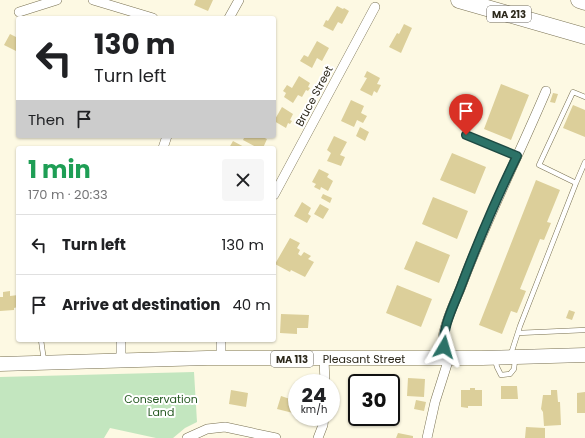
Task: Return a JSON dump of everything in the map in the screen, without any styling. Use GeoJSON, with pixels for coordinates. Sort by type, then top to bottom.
{"type":"FeatureCollection","features":[{"type":"Feature","properties":{"kind":"highway","name":"MA 213"},"geometry":{"type":"LineString","coordinates":[[459,0],[585,36]]}},
{"type":"Feature","properties":{"kind":"highway"},"geometry":{"type":"LineString","coordinates":[[579,0],[585,2]]}},
{"type":"Feature","properties":{"kind":"highway"},"geometry":{"type":"LineString","coordinates":[[559,29],[585,41]]}},
{"type":"Feature","properties":{"kind":"main road","name":"Pleasant Street"},"geometry":{"type":"LineString","coordinates":[[0,364],[121,360],[513,358],[585,355]]}},
{"type":"Feature","properties":{"kind":"street"},"geometry":{"type":"LineString","coordinates":[[18,12],[57,0]]}},
{"type":"Feature","properties":{"kind":"street"},"geometry":{"type":"LineString","coordinates":[[93,0],[146,16]]}},
{"type":"Feature","properties":{"kind":"street"},"geometry":{"type":"LineString","coordinates":[[230,16],[240,0]]}},
{"type":"Feature","properties":{"kind":"street","name":"Bruce Street"},"geometry":{"type":"LineString","coordinates":[[276,191],[375,7]]}},
{"type":"Feature","properties":{"kind":"street"},"geometry":{"type":"LineString","coordinates":[[427,438],[434,402],[449,358],[444,347],[443,338],[450,316],[474,251],[546,91]]}},
{"type":"Feature","properties":{"kind":"street"},"geometry":{"type":"LineString","coordinates":[[121,342],[121,360]]}},
{"type":"Feature","properties":{"kind":"street"},"geometry":{"type":"LineString","coordinates":[[221,342],[221,359]]}},
{"type":"Feature","properties":{"kind":"street"},"geometry":{"type":"LineString","coordinates":[[324,359],[324,374]]}},
{"type":"Feature","properties":{"kind":"street"},"geometry":{"type":"LineString","coordinates":[[318,438],[322,426]]}},
{"type":"Feature","properties":{"kind":"street"},"geometry":{"type":"LineString","coordinates":[[187,438],[207,429],[225,427],[276,438]]}},
{"type":"Feature","properties":{"kind":"lane"},"geometry":{"type":"LineString","coordinates":[[576,183],[539,165],[573,92],[585,97]]}},
{"type":"Feature","properties":{"kind":"lane"},"geometry":{"type":"LineString","coordinates":[[466,135],[517,156]]}},
{"type":"Feature","properties":{"kind":"lane"},"geometry":{"type":"LineString","coordinates":[[513,358],[518,333],[585,162]]}},
{"type":"Feature","properties":{"kind":"lane"},"geometry":{"type":"LineString","coordinates":[[518,333],[585,330]]}},
{"type":"Feature","properties":{"kind":"lane"},"geometry":{"type":"LineString","coordinates":[[41,342],[44,363]]}},
{"type":"Feature","properties":{"kind":"green space","name":"Conservation Land"},"geometry":{"type":"Polygon","coordinates":[[[194,372],[197,422],[185,428],[173,438],[156,438],[110,428],[104,438],[0,438],[0,377],[194,372]]]}},
{"type":"Feature","properties":{"kind":"building"},"geometry":{"type":"Polygon","coordinates":[[[196,0],[213,0],[208,11],[194,5],[196,0]]]}},
{"type":"Feature","properties":{"kind":"building"},"geometry":{"type":"Polygon","coordinates":[[[337,6],[349,11],[342,24],[338,22],[333,31],[323,26],[326,20],[328,21],[337,6]]]}},
{"type":"Feature","properties":{"kind":"building"},"geometry":{"type":"Polygon","coordinates":[[[404,24],[412,28],[401,53],[389,47],[397,33],[399,34],[404,24]]]}},
{"type":"Feature","properties":{"kind":"building"},"geometry":{"type":"Polygon","coordinates":[[[10,34],[16,37],[16,51],[4,45],[10,34]]]}},
{"type":"Feature","properties":{"kind":"building"},"geometry":{"type":"Polygon","coordinates":[[[317,41],[329,48],[322,61],[317,58],[312,68],[300,61],[304,55],[308,57],[317,41]]]}},
{"type":"Feature","properties":{"kind":"building"},"geometry":{"type":"Polygon","coordinates":[[[367,71],[380,78],[377,84],[381,85],[377,93],[374,91],[372,96],[360,90],[367,78],[364,77],[367,71]]]}},
{"type":"Feature","properties":{"kind":"building"},"geometry":{"type":"Polygon","coordinates":[[[299,76],[310,83],[308,87],[310,88],[308,91],[306,90],[302,97],[298,95],[293,103],[284,97],[286,93],[283,91],[287,85],[292,88],[299,76]]]}},
{"type":"Feature","properties":{"kind":"building"},"geometry":{"type":"Polygon","coordinates":[[[501,84],[529,95],[511,140],[484,129],[501,84]]]}},
{"type":"Feature","properties":{"kind":"building"},"geometry":{"type":"Polygon","coordinates":[[[553,93],[558,94],[555,103],[550,102],[553,93]]]}},
{"type":"Feature","properties":{"kind":"building"},"geometry":{"type":"Polygon","coordinates":[[[351,100],[364,106],[361,113],[367,116],[363,123],[357,120],[354,127],[341,121],[351,100]]]}},
{"type":"Feature","properties":{"kind":"building"},"geometry":{"type":"Polygon","coordinates":[[[573,105],[585,110],[585,137],[563,128],[573,105]]]}},
{"type":"Feature","properties":{"kind":"building"},"geometry":{"type":"Polygon","coordinates":[[[282,107],[293,114],[290,120],[292,121],[290,124],[288,123],[286,128],[276,122],[276,118],[282,107]]]}},
{"type":"Feature","properties":{"kind":"building"},"geometry":{"type":"Polygon","coordinates":[[[360,127],[369,132],[365,141],[356,136],[360,127]]]}},
{"type":"Feature","properties":{"kind":"building"},"geometry":{"type":"Polygon","coordinates":[[[334,136],[347,142],[340,155],[345,157],[341,166],[327,161],[331,153],[327,150],[334,136]]]}},
{"type":"Feature","properties":{"kind":"building"},"geometry":{"type":"Polygon","coordinates":[[[244,138],[267,139],[264,146],[254,146],[243,140],[244,138]]]}},
{"type":"Feature","properties":{"kind":"building"},"geometry":{"type":"Polygon","coordinates":[[[233,141],[242,146],[230,146],[233,141]]]}},
{"type":"Feature","properties":{"kind":"building"},"geometry":{"type":"Polygon","coordinates":[[[452,153],[486,167],[475,194],[440,180],[452,153]]]}},
{"type":"Feature","properties":{"kind":"building"},"geometry":{"type":"Polygon","coordinates":[[[319,169],[329,174],[327,177],[333,181],[328,191],[321,187],[320,190],[314,187],[316,184],[312,182],[319,169]]]}},
{"type":"Feature","properties":{"kind":"building"},"geometry":{"type":"Polygon","coordinates":[[[536,180],[560,190],[547,222],[551,223],[544,240],[540,239],[520,289],[526,291],[517,313],[511,311],[502,334],[479,325],[536,180]]]}},
{"type":"Feature","properties":{"kind":"building"},"geometry":{"type":"Polygon","coordinates":[[[323,194],[332,198],[330,203],[321,198],[323,194]]]}},
{"type":"Feature","properties":{"kind":"building"},"geometry":{"type":"Polygon","coordinates":[[[433,197],[468,211],[457,239],[422,224],[433,197]]]}},
{"type":"Feature","properties":{"kind":"building"},"geometry":{"type":"Polygon","coordinates":[[[302,202],[311,208],[308,214],[311,216],[307,223],[294,216],[302,202]]]}},
{"type":"Feature","properties":{"kind":"building"},"geometry":{"type":"Polygon","coordinates":[[[320,204],[329,209],[323,219],[314,214],[320,204]]]}},
{"type":"Feature","properties":{"kind":"building"},"geometry":{"type":"Polygon","coordinates":[[[290,238],[300,243],[297,248],[300,250],[298,254],[301,256],[304,252],[311,256],[308,259],[314,262],[305,277],[291,270],[290,272],[276,265],[290,238]]]}},
{"type":"Feature","properties":{"kind":"building"},"geometry":{"type":"Polygon","coordinates":[[[416,241],[450,255],[439,283],[404,269],[416,241]]]}},
{"type":"Feature","properties":{"kind":"building"},"geometry":{"type":"Polygon","coordinates":[[[397,285],[432,299],[421,327],[386,313],[397,285]]]}},
{"type":"Feature","properties":{"kind":"building"},"geometry":{"type":"Polygon","coordinates":[[[10,291],[10,296],[16,295],[16,308],[14,308],[14,310],[0,311],[0,297],[3,297],[3,292],[10,291]]]}},
{"type":"Feature","properties":{"kind":"building"},"geometry":{"type":"Polygon","coordinates":[[[569,310],[575,312],[572,320],[566,318],[569,310]]]}},
{"type":"Feature","properties":{"kind":"building"},"geometry":{"type":"Polygon","coordinates":[[[281,314],[309,315],[308,328],[297,328],[297,334],[280,333],[281,314]]]}},
{"type":"Feature","properties":{"kind":"building"},"geometry":{"type":"Polygon","coordinates":[[[408,378],[425,379],[424,397],[407,396],[408,378]]]}},
{"type":"Feature","properties":{"kind":"building"},"geometry":{"type":"Polygon","coordinates":[[[501,386],[517,386],[518,399],[501,399],[501,386]]]}},
{"type":"Feature","properties":{"kind":"building"},"geometry":{"type":"Polygon","coordinates":[[[470,388],[482,390],[482,406],[468,406],[468,408],[461,407],[461,390],[470,390],[470,388]]]}},
{"type":"Feature","properties":{"kind":"building"},"geometry":{"type":"Polygon","coordinates":[[[231,390],[248,393],[246,407],[229,404],[231,390]]]}},
{"type":"Feature","properties":{"kind":"building"},"geometry":{"type":"Polygon","coordinates":[[[551,390],[557,390],[558,402],[560,402],[561,425],[544,426],[543,412],[541,409],[543,395],[551,395],[551,390]]]}},
{"type":"Feature","properties":{"kind":"building"},"geometry":{"type":"Polygon","coordinates":[[[585,392],[585,413],[577,413],[577,393],[585,392]]]}},
{"type":"Feature","properties":{"kind":"building"},"geometry":{"type":"Polygon","coordinates":[[[281,396],[288,398],[288,412],[277,409],[281,396]]]}},
{"type":"Feature","properties":{"kind":"building"},"geometry":{"type":"Polygon","coordinates":[[[416,400],[426,402],[424,411],[414,409],[416,400]]]}},
{"type":"Feature","properties":{"kind":"building"},"geometry":{"type":"Polygon","coordinates":[[[526,427],[545,428],[545,438],[525,438],[526,427]]]}},
{"type":"Feature","properties":{"kind":"building"},"geometry":{"type":"Polygon","coordinates":[[[398,433],[413,436],[413,438],[396,438],[398,433]]]}},
{"type":"Feature","properties":{"kind":"route"},"geometry":{"type":"LineString","coordinates":[[444,347],[443,338],[474,251],[503,184],[517,156],[466,135]]}}]}
